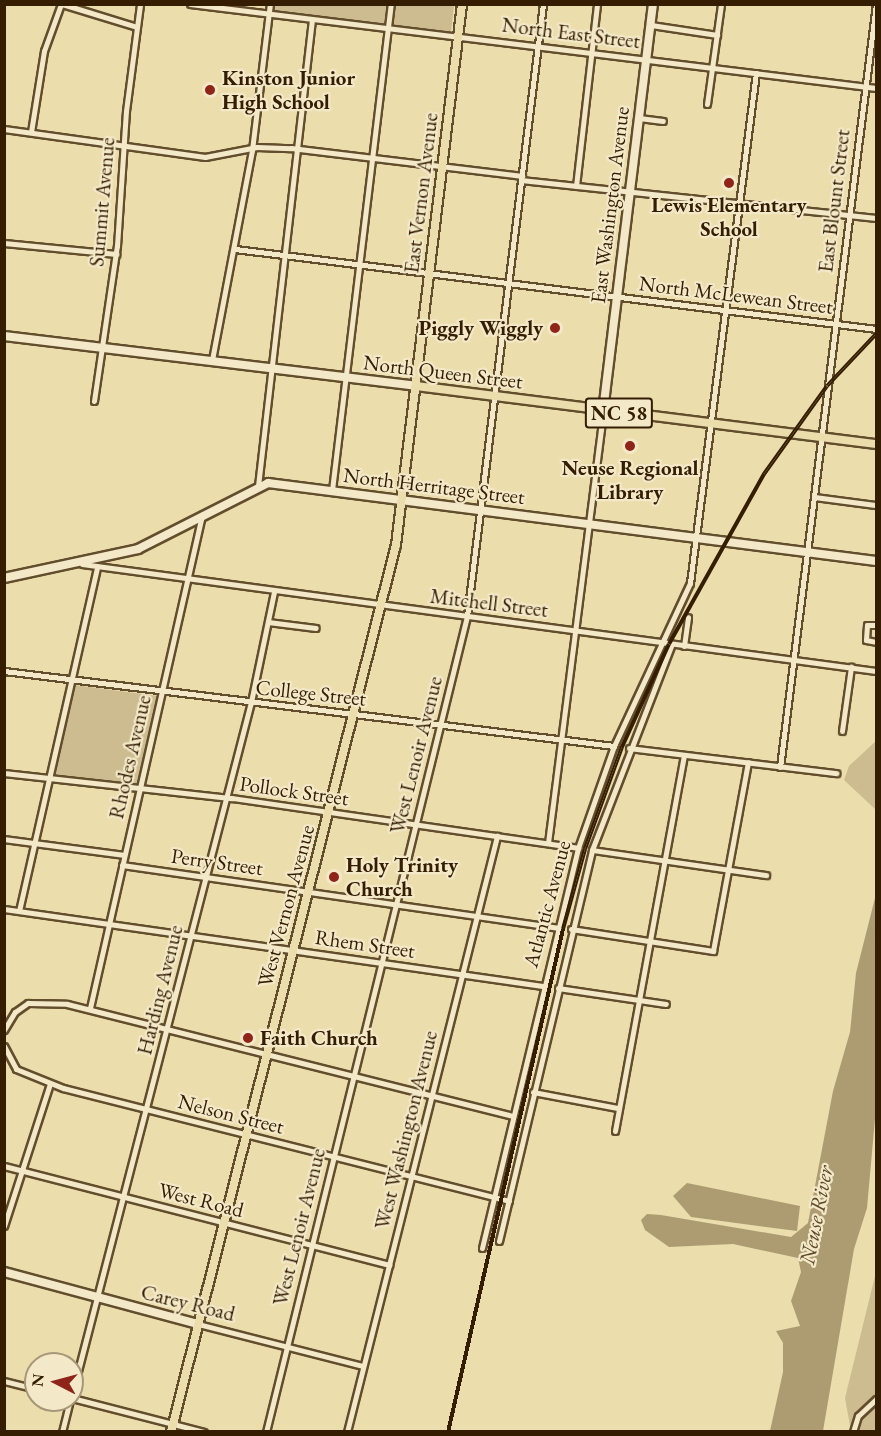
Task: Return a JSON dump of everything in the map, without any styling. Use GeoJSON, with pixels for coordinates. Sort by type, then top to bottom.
{"type":"FeatureCollection","features":[{"type":"Feature","properties":{"kind":"main road","name":"East Vernon Avenue"},"geometry":{"type":"LineString","coordinates":[[416,386],[462,4]]}},
{"type":"Feature","properties":{"kind":"main road","name":"North Queen Street"},"geometry":{"type":"LineString","coordinates":[[416,386],[876,444]]}},
{"type":"Feature","properties":{"kind":"main road","name":"West Vernon Avenue"},"geometry":{"type":"LineString","coordinates":[[172,1427],[381,605],[402,500],[416,386]]}},
{"type":"Feature","properties":{"kind":"street"},"geometry":{"type":"LineString","coordinates":[[31,132],[44,51],[62,4],[137,27]]}},
{"type":"Feature","properties":{"kind":"street","name":"Summit Avenue"},"geometry":{"type":"LineString","coordinates":[[94,401],[116,254],[123,145],[140,4]]}},
{"type":"Feature","properties":{"kind":"street","name":"North East Street"},"geometry":{"type":"LineString","coordinates":[[190,4],[592,51],[876,88]]}},
{"type":"Feature","properties":{"kind":"street"},"geometry":{"type":"LineString","coordinates":[[212,360],[218,311],[235,249],[252,150],[270,4]]}},
{"type":"Feature","properties":{"kind":"street","name":"West Lenoir Avenue"},"geometry":{"type":"LineString","coordinates":[[266,1431],[467,616],[482,510],[543,4]]}},
{"type":"Feature","properties":{"kind":"street"},"geometry":{"type":"LineString","coordinates":[[576,186],[597,4]]}},
{"type":"Feature","properties":{"kind":"street","name":"East Washington Avenue"},"geometry":{"type":"LineString","coordinates":[[603,411],[653,4]]}},
{"type":"Feature","properties":{"kind":"street"},"geometry":{"type":"LineString","coordinates":[[707,104],[721,4]]}},
{"type":"Feature","properties":{"kind":"street","name":"East Blount Street"},"geometry":{"type":"LineString","coordinates":[[780,767],[876,4]]}},
{"type":"Feature","properties":{"kind":"street"},"geometry":{"type":"LineString","coordinates":[[332,490],[391,5]]}},
{"type":"Feature","properties":{"kind":"street"},"geometry":{"type":"LineString","coordinates":[[258,486],[312,19]]}},
{"type":"Feature","properties":{"kind":"street"},"geometry":{"type":"LineString","coordinates":[[651,25],[717,35]]}},
{"type":"Feature","properties":{"kind":"street","name":"Atlantic Avenue"},"geometry":{"type":"LineString","coordinates":[[482,1248],[543,986],[578,848],[614,746],[690,583],[756,73]]}},
{"type":"Feature","properties":{"kind":"street"},"geometry":{"type":"LineString","coordinates":[[639,118],[663,121]]}},
{"type":"Feature","properties":{"kind":"street"},"geometry":{"type":"LineString","coordinates":[[4,129],[205,156],[252,150],[297,149],[442,166],[576,186],[876,218]]}},
{"type":"Feature","properties":{"kind":"street"},"geometry":{"type":"LineString","coordinates":[[4,243],[116,254]]}},
{"type":"Feature","properties":{"kind":"street","name":"North McLewean Street"},"geometry":{"type":"LineString","coordinates":[[235,249],[876,329]]}},
{"type":"Feature","properties":{"kind":"street","name":"North Queen Street"},"geometry":{"type":"LineString","coordinates":[[4,336],[416,386]]}},
{"type":"Feature","properties":{"kind":"street"},"geometry":{"type":"LineString","coordinates":[[548,843],[603,411]]}},
{"type":"Feature","properties":{"kind":"street","name":"North Herritage Street"},"geometry":{"type":"LineString","coordinates":[[4,578],[82,564],[138,549],[202,514],[268,483],[876,561]]}},
{"type":"Feature","properties":{"kind":"street"},"geometry":{"type":"LineString","coordinates":[[815,497],[876,505]]}},
{"type":"Feature","properties":{"kind":"street","name":"Rhodes Avenue"},"geometry":{"type":"LineString","coordinates":[[90,1008],[202,514]]}},
{"type":"Feature","properties":{"kind":"street","name":"Mitchell Street"},"geometry":{"type":"LineString","coordinates":[[82,564],[97,569],[188,582],[467,616],[876,671]]}},
{"type":"Feature","properties":{"kind":"street"},"geometry":{"type":"LineString","coordinates":[[19,911],[97,569]]}},
{"type":"Feature","properties":{"kind":"street","name":"Harding Avenue"},"geometry":{"type":"LineString","coordinates":[[82,1352],[251,702],[274,592]]}},
{"type":"Feature","properties":{"kind":"street"},"geometry":{"type":"LineString","coordinates":[[684,646],[688,617]]}},
{"type":"Feature","properties":{"kind":"street"},"geometry":{"type":"LineString","coordinates":[[268,622],[316,628]]}},
{"type":"Feature","properties":{"kind":"street"},"geometry":{"type":"LineString","coordinates":[[876,626],[867,625],[866,640],[876,642]]}},
{"type":"Feature","properties":{"kind":"street","name":"Atlantic Avenue"},"geometry":{"type":"LineString","coordinates":[[500,1241],[571,929],[592,850],[628,748],[672,644]]}},
{"type":"Feature","properties":{"kind":"street"},"geometry":{"type":"LineString","coordinates":[[842,731],[851,667]]}},
{"type":"Feature","properties":{"kind":"street","name":"College Street"},"geometry":{"type":"LineString","coordinates":[[4,672],[614,746]]}},
{"type":"Feature","properties":{"kind":"street"},"geometry":{"type":"LineString","coordinates":[[628,748],[836,773]]}},
{"type":"Feature","properties":{"kind":"street"},"geometry":{"type":"LineString","coordinates":[[615,1131],[637,999],[684,755]]}},
{"type":"Feature","properties":{"kind":"street"},"geometry":{"type":"LineString","coordinates":[[571,929],[713,951],[748,762]]}},
{"type":"Feature","properties":{"kind":"street","name":"Pollock Street"},"geometry":{"type":"LineString","coordinates":[[4,773],[140,791],[226,799],[578,848]]}},
{"type":"Feature","properties":{"kind":"street","name":"West Washington Avenue"},"geometry":{"type":"LineString","coordinates":[[347,1431],[497,836]]}},
{"type":"Feature","properties":{"kind":"street"},"geometry":{"type":"LineString","coordinates":[[4,839],[124,855]]}},
{"type":"Feature","properties":{"kind":"street"},"geometry":{"type":"LineString","coordinates":[[592,850],[766,875]]}},
{"type":"Feature","properties":{"kind":"street","name":"Perry Street"},"geometry":{"type":"LineString","coordinates":[[122,865],[557,928]]}},
{"type":"Feature","properties":{"kind":"street","name":"Rhem Street"},"geometry":{"type":"LineString","coordinates":[[4,909],[543,986]]}},
{"type":"Feature","properties":{"kind":"street"},"geometry":{"type":"LineString","coordinates":[[558,988],[666,1004]]}},
{"type":"Feature","properties":{"kind":"street"},"geometry":{"type":"LineString","coordinates":[[4,1030],[15,1012],[32,1002],[90,1008],[513,1116]]}},
{"type":"Feature","properties":{"kind":"street","name":"Nelson Street"},"geometry":{"type":"LineString","coordinates":[[4,1046],[16,1069],[50,1084],[509,1201]]}},
{"type":"Feature","properties":{"kind":"street"},"geometry":{"type":"LineString","coordinates":[[4,1226],[50,1084]]}},
{"type":"Feature","properties":{"kind":"street"},"geometry":{"type":"LineString","coordinates":[[533,1092],[618,1108]]}},
{"type":"Feature","properties":{"kind":"street","name":"West Road"},"geometry":{"type":"LineString","coordinates":[[4,1166],[390,1264]]}},
{"type":"Feature","properties":{"kind":"street","name":"Carey Road"},"geometry":{"type":"LineString","coordinates":[[4,1272],[363,1366]]}},
{"type":"Feature","properties":{"kind":"street"},"geometry":{"type":"LineString","coordinates":[[4,1381],[24,1386]]}},
{"type":"Feature","properties":{"kind":"street"},"geometry":{"type":"LineString","coordinates":[[853,1431],[855,1420],[876,1399]]}},
{"type":"Feature","properties":{"kind":"street"},"geometry":{"type":"LineString","coordinates":[[84,1401],[172,1427],[204,1431]]}},
{"type":"Feature","properties":{"kind":"street","name":"Harding Avenue"},"geometry":{"type":"LineString","coordinates":[[62,1431],[67,1412]]}},
{"type":"Feature","properties":{"kind":"shaded area"},"geometry":{"type":"Polygon","coordinates":[[[274,4],[454,5],[451,32],[274,11],[274,4]]]}},
{"type":"Feature","properties":{"kind":"shaded area"},"geometry":{"type":"Polygon","coordinates":[[[74,685],[158,696],[137,787],[53,776],[74,685]]]}},
{"type":"Feature","properties":{"kind":"shaded area"},"geometry":{"type":"Polygon","coordinates":[[[876,741],[876,810],[844,780],[849,766],[876,741]]]}},
{"type":"Feature","properties":{"kind":"shaded area"},"geometry":{"type":"Polygon","coordinates":[[[876,1272],[876,1431],[851,1431],[845,1398],[876,1272]]]}},
{"type":"Feature","properties":{"kind":"water","name":"Neuse River"},"geometry":{"type":"Polygon","coordinates":[[[876,894],[876,1108],[867,1208],[854,1249],[823,1431],[770,1431],[783,1372],[783,1343],[776,1331],[800,1326],[791,1301],[801,1272],[798,1258],[733,1244],[669,1247],[645,1230],[641,1220],[647,1214],[661,1215],[791,1237],[808,1223],[833,1091],[850,1032],[856,973],[876,894]]]}},
{"type":"Feature","properties":{"kind":"water"},"geometry":{"type":"Polygon","coordinates":[[[687,1183],[800,1206],[797,1231],[691,1217],[673,1196],[687,1183]]]}},
{"type":"Feature","properties":{"kind":"railway"},"geometry":{"type":"LineString","coordinates":[[448,1432],[563,929],[585,849],[622,747],[669,644],[764,474],[827,386],[876,334]]}},
{"type":"Feature","properties":{"kind":"place","name":"Kinston Junior High School"},"geometry":{"type":"Point","coordinates":[210,90]}},
{"type":"Feature","properties":{"kind":"place","name":"Lewis Elementary School"},"geometry":{"type":"Point","coordinates":[729,183]}},
{"type":"Feature","properties":{"kind":"place","name":"Piggly Wiggly"},"geometry":{"type":"Point","coordinates":[555,328]}},
{"type":"Feature","properties":{"kind":"place","name":"Neuse Regional Library"},"geometry":{"type":"Point","coordinates":[630,446]}},
{"type":"Feature","properties":{"kind":"place","name":"Holy Trinity Church"},"geometry":{"type":"Point","coordinates":[334,877]}},
{"type":"Feature","properties":{"kind":"place","name":"Faith Church"},"geometry":{"type":"Point","coordinates":[248,1038]}}]}
